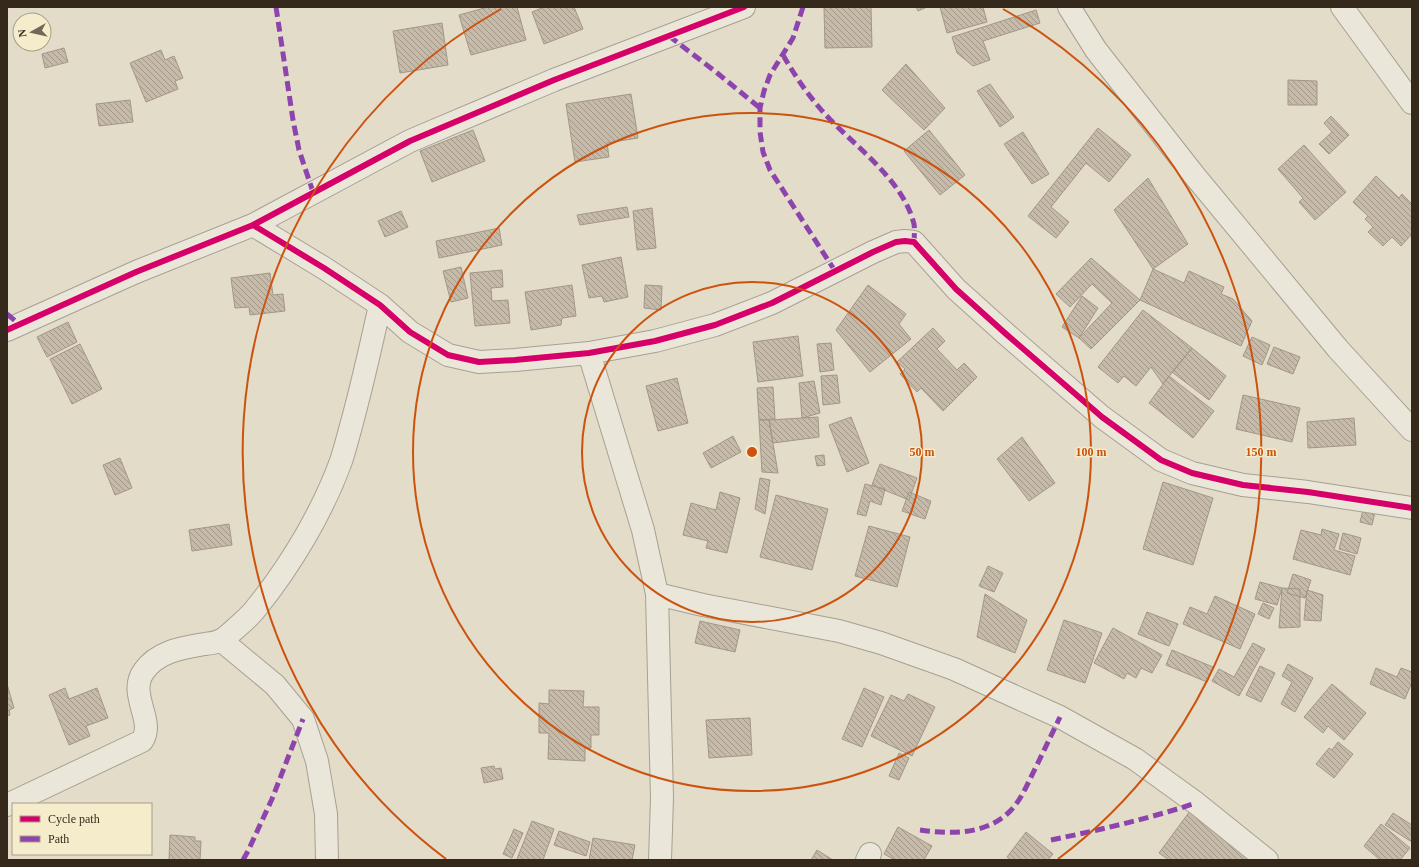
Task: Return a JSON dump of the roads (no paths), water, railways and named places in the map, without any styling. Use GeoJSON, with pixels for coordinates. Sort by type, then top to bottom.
{"type":"FeatureCollection","features":[{"type":"Feature","properties":{"kind":"street"},"geometry":{"type":"LineString","coordinates":[[7,330],[136,272],[253,224],[410,141],[554,80],[744,7]]}},
{"type":"Feature","properties":{"kind":"street"},"geometry":{"type":"LineString","coordinates":[[1069,7],[1096,50],[1203,187],[1338,349],[1412,430]]}},
{"type":"Feature","properties":{"kind":"street"},"geometry":{"type":"LineString","coordinates":[[1342,7],[1410,95]]}},
{"type":"Feature","properties":{"kind":"street"},"geometry":{"type":"LineString","coordinates":[[253,224],[380,305],[410,332],[448,355],[479,362],[589,353],[655,341],[715,325],[772,304],[873,252],[896,242],[914,242],[956,289],[1006,334],[1102,416],[1161,460],[1192,473],[1243,484],[1308,492],[1412,508]]}},
{"type":"Feature","properties":{"kind":"street"},"geometry":{"type":"LineString","coordinates":[[7,804],[142,741],[146,735],[146,727],[138,692],[139,682],[144,672],[155,660],[165,653],[180,648],[222,641],[257,608],[284,570],[315,519],[341,460],[362,388],[380,305]]}},
{"type":"Feature","properties":{"kind":"street"},"geometry":{"type":"LineString","coordinates":[[589,353],[643,530],[657,594],[662,798],[660,860]]}},
{"type":"Feature","properties":{"kind":"street"},"geometry":{"type":"LineString","coordinates":[[657,594],[703,605],[839,631],[881,643],[954,669],[1060,717],[1135,760],[1196,803],[1267,860]]}},
{"type":"Feature","properties":{"kind":"street"},"geometry":{"type":"LineString","coordinates":[[222,641],[275,685],[303,719],[318,760],[326,814],[327,860]]}}]}
